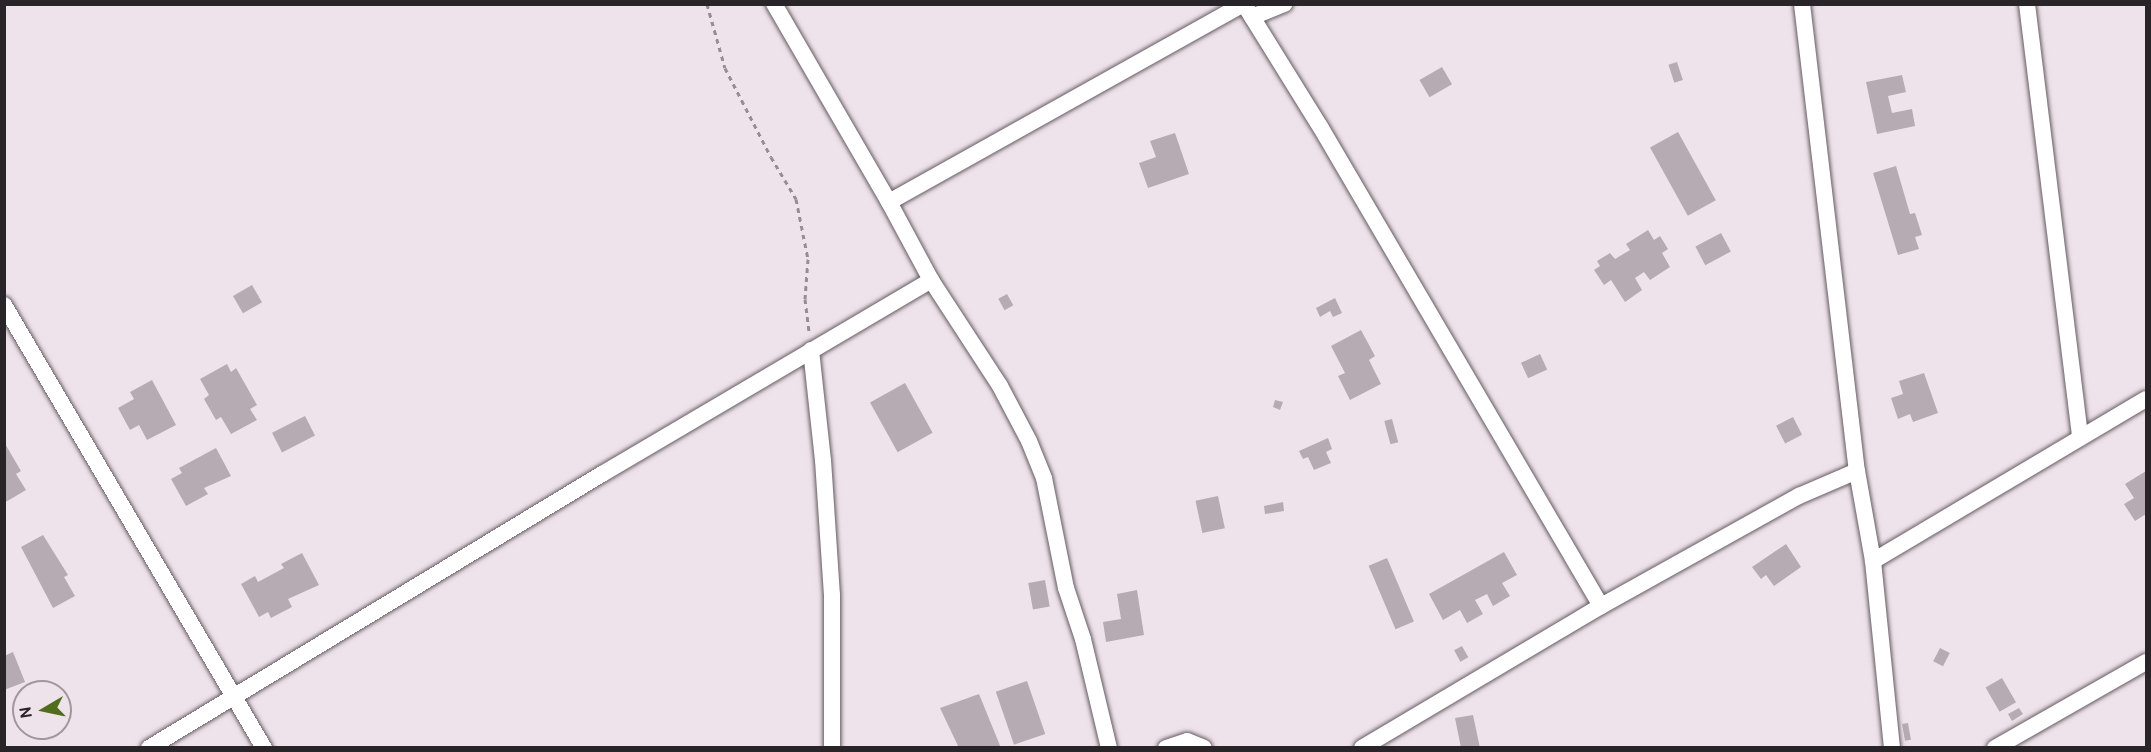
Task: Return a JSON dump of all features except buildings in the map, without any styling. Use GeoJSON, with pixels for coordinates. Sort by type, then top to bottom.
{"type":"FeatureCollection","features":[{"type":"Feature","properties":{"kind":"street"},"geometry":{"type":"LineString","coordinates":[[774,4],[889,202],[931,280],[999,386],[1029,441],[1044,478],[1066,588],[1083,639],[1109,747]]}},
{"type":"Feature","properties":{"kind":"street"},"geometry":{"type":"LineString","coordinates":[[889,202],[1246,9],[1284,4]]}},
{"type":"Feature","properties":{"kind":"street"},"geometry":{"type":"LineString","coordinates":[[1802,4],[1857,471],[1873,561],[1892,747]]}},
{"type":"Feature","properties":{"kind":"street"},"geometry":{"type":"LineString","coordinates":[[2027,4],[2080,436]]}},
{"type":"Feature","properties":{"kind":"street"},"geometry":{"type":"LineString","coordinates":[[1246,9],[1321,128],[1601,606]]}},
{"type":"Feature","properties":{"kind":"street"},"geometry":{"type":"LineString","coordinates":[[149,747],[931,280]]}},
{"type":"Feature","properties":{"kind":"street"},"geometry":{"type":"LineString","coordinates":[[4,305],[233,698],[264,747]]}},
{"type":"Feature","properties":{"kind":"street"},"geometry":{"type":"LineString","coordinates":[[811,350],[823,460],[832,595],[832,747]]}},
{"type":"Feature","properties":{"kind":"street"},"geometry":{"type":"LineString","coordinates":[[1873,561],[2080,436],[2146,399]]}},
{"type":"Feature","properties":{"kind":"street"},"geometry":{"type":"LineString","coordinates":[[1362,747],[1601,606],[1799,496],[1857,471]]}},
{"type":"Feature","properties":{"kind":"street"},"geometry":{"type":"LineString","coordinates":[[1995,747],[2146,662]]}},
{"type":"Feature","properties":{"kind":"street"},"geometry":{"type":"LineString","coordinates":[[1166,747],[1187,741],[1204,747]]}},
{"type":"Feature","properties":{"kind":"path"},"geometry":{"type":"LineString","coordinates":[[707,4],[725,68],[771,157],[796,199],[808,259],[805,299],[811,350]]}}]}
